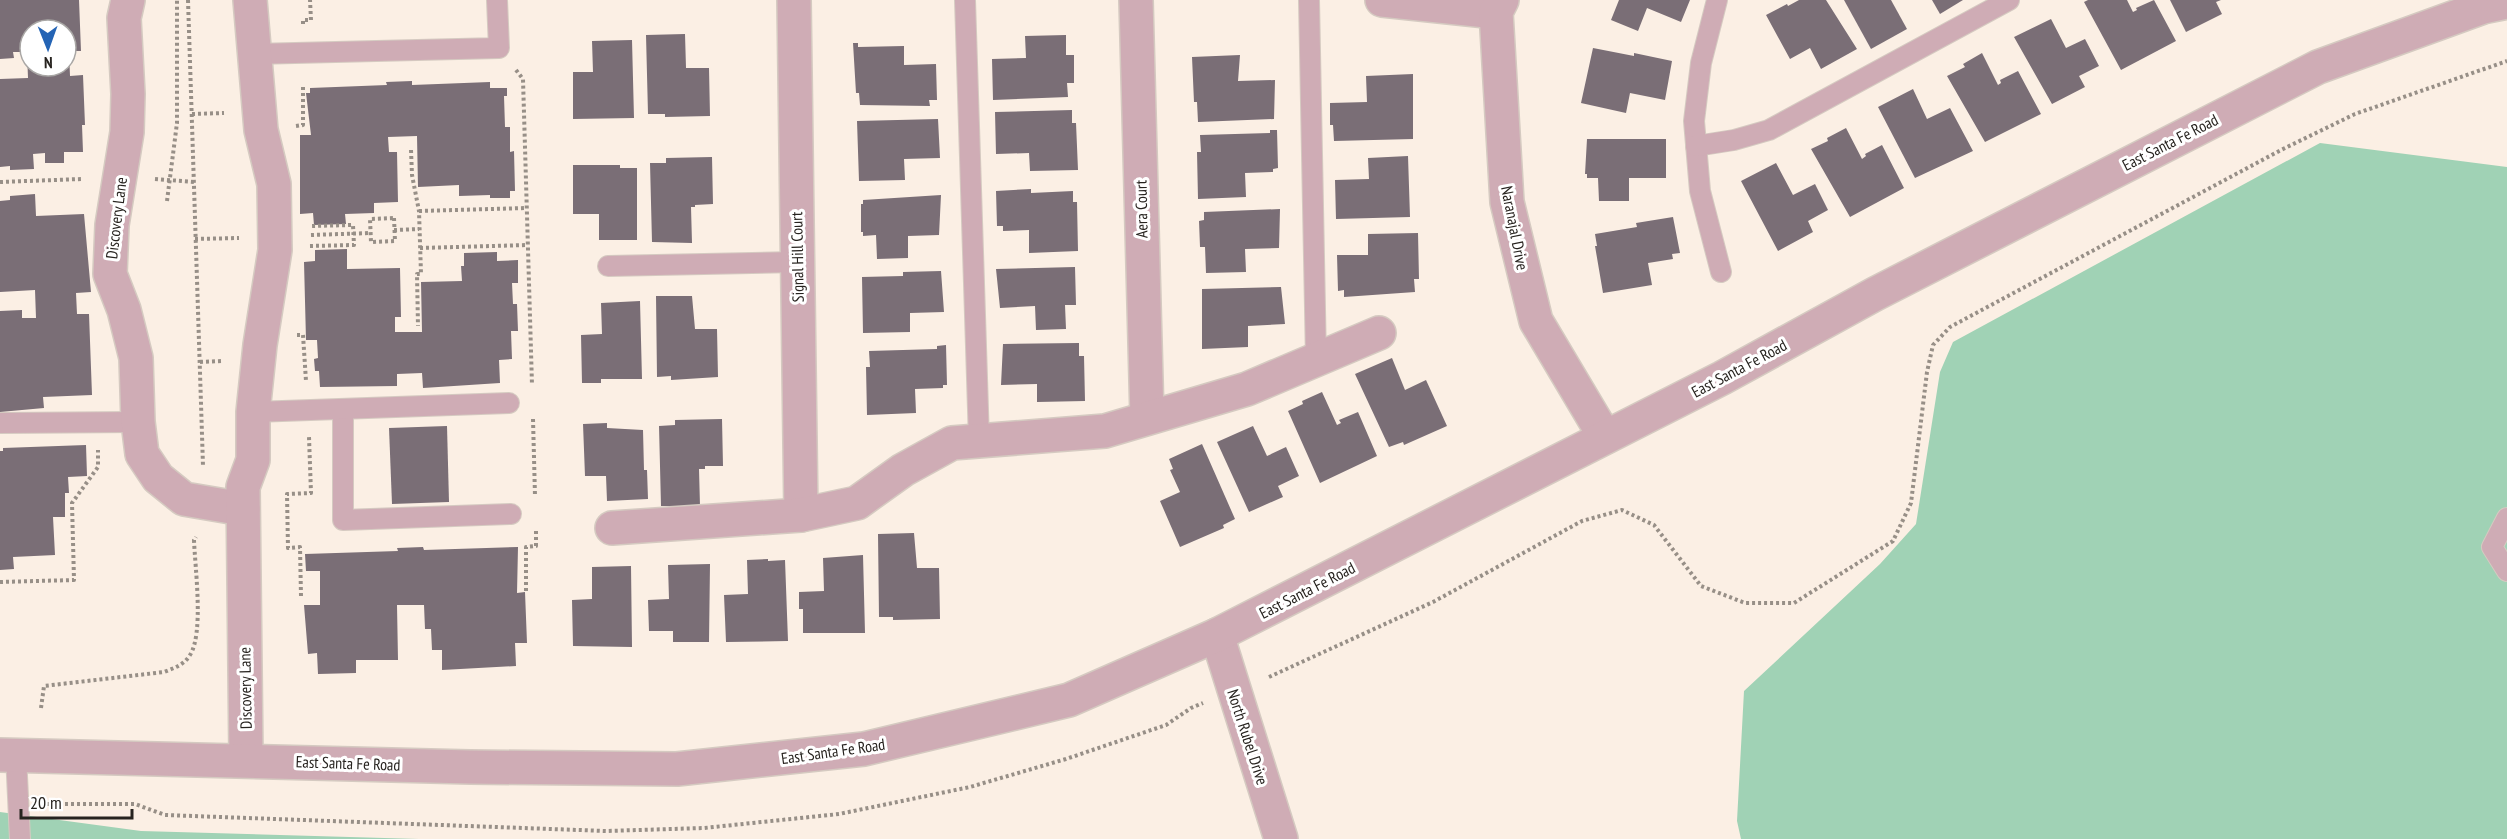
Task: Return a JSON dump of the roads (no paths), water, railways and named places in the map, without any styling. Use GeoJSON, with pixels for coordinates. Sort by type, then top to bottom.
{"type":"FeatureCollection","features":[{"type":"Feature","properties":{"kind":"street","name":"Discovery Lane"},"geometry":{"type":"LineString","coordinates":[[128,0],[124,18],[128,94],[127,132],[112,225],[110,274],[124,310],[136,358],[138,422],[142,454],[158,478],[184,499],[243,509]]}},
{"type":"Feature","properties":{"kind":"street","name":"Discovery Lane"},"geometry":{"type":"LineString","coordinates":[[246,759],[243,487],[253,460],[254,412],[260,345],[275,250],[274,184],[261,130],[250,0]]}},
{"type":"Feature","properties":{"kind":"street","name":"Signal Hill Court"},"geometry":{"type":"LineString","coordinates":[[794,0],[801,515]]}},
{"type":"Feature","properties":{"kind":"street","name":"Aera Court"},"geometry":{"type":"LineString","coordinates":[[1136,0],[1146,418]]}},
{"type":"Feature","properties":{"kind":"street"},"geometry":{"type":"LineString","coordinates":[[1382,0],[1499,6]]}},
{"type":"Feature","properties":{"kind":"street","name":"East Santa Fe Road"},"geometry":{"type":"LineString","coordinates":[[8,755],[246,759],[470,767],[677,769],[864,749],[1069,700],[1217,635],[1722,378],[1886,288],[2318,67],[2483,7],[2507,2]]}},
{"type":"Feature","properties":{"kind":"street","name":"Naranajal Drive"},"geometry":{"type":"LineString","coordinates":[[1499,6],[1507,202],[1536,321],[1605,437]]}},
{"type":"Feature","properties":{"kind":"street"},"geometry":{"type":"LineString","coordinates":[[612,528],[801,515],[856,503],[903,470],[952,443],[1106,431],[1247,389],[1379,333]]}},
{"type":"Feature","properties":{"kind":"street","name":"North Rubel Drive"},"geometry":{"type":"LineString","coordinates":[[1217,635],[1281,839]]}},
{"type":"Feature","properties":{"kind":"lane"},"geometry":{"type":"LineString","coordinates":[[253,54],[499,48],[497,0]]}},
{"type":"Feature","properties":{"kind":"lane"},"geometry":{"type":"LineString","coordinates":[[965,0],[979,441]]}},
{"type":"Feature","properties":{"kind":"lane"},"geometry":{"type":"LineString","coordinates":[[1309,0],[1316,360]]}},
{"type":"Feature","properties":{"kind":"lane"},"geometry":{"type":"LineString","coordinates":[[1717,0],[1701,63],[1694,121],[1700,191],[1721,272]]}},
{"type":"Feature","properties":{"kind":"lane"},"geometry":{"type":"LineString","coordinates":[[1696,146],[1734,140],[1769,130],[2009,0]]}},
{"type":"Feature","properties":{"kind":"lane"},"geometry":{"type":"LineString","coordinates":[[608,266],[797,262]]}},
{"type":"Feature","properties":{"kind":"lane"},"geometry":{"type":"LineString","coordinates":[[254,412],[509,403]]}},
{"type":"Feature","properties":{"kind":"lane"},"geometry":{"type":"LineString","coordinates":[[343,409],[343,519],[511,513]]}},
{"type":"Feature","properties":{"kind":"lane"},"geometry":{"type":"LineString","coordinates":[[0,423],[138,422]]}},
{"type":"Feature","properties":{"kind":"lane"},"geometry":{"type":"LineString","coordinates":[[2507,518],[2492,547],[2507,571]]}},
{"type":"Feature","properties":{"kind":"lane"},"geometry":{"type":"LineString","coordinates":[[8,755],[20,839]]}}]}
